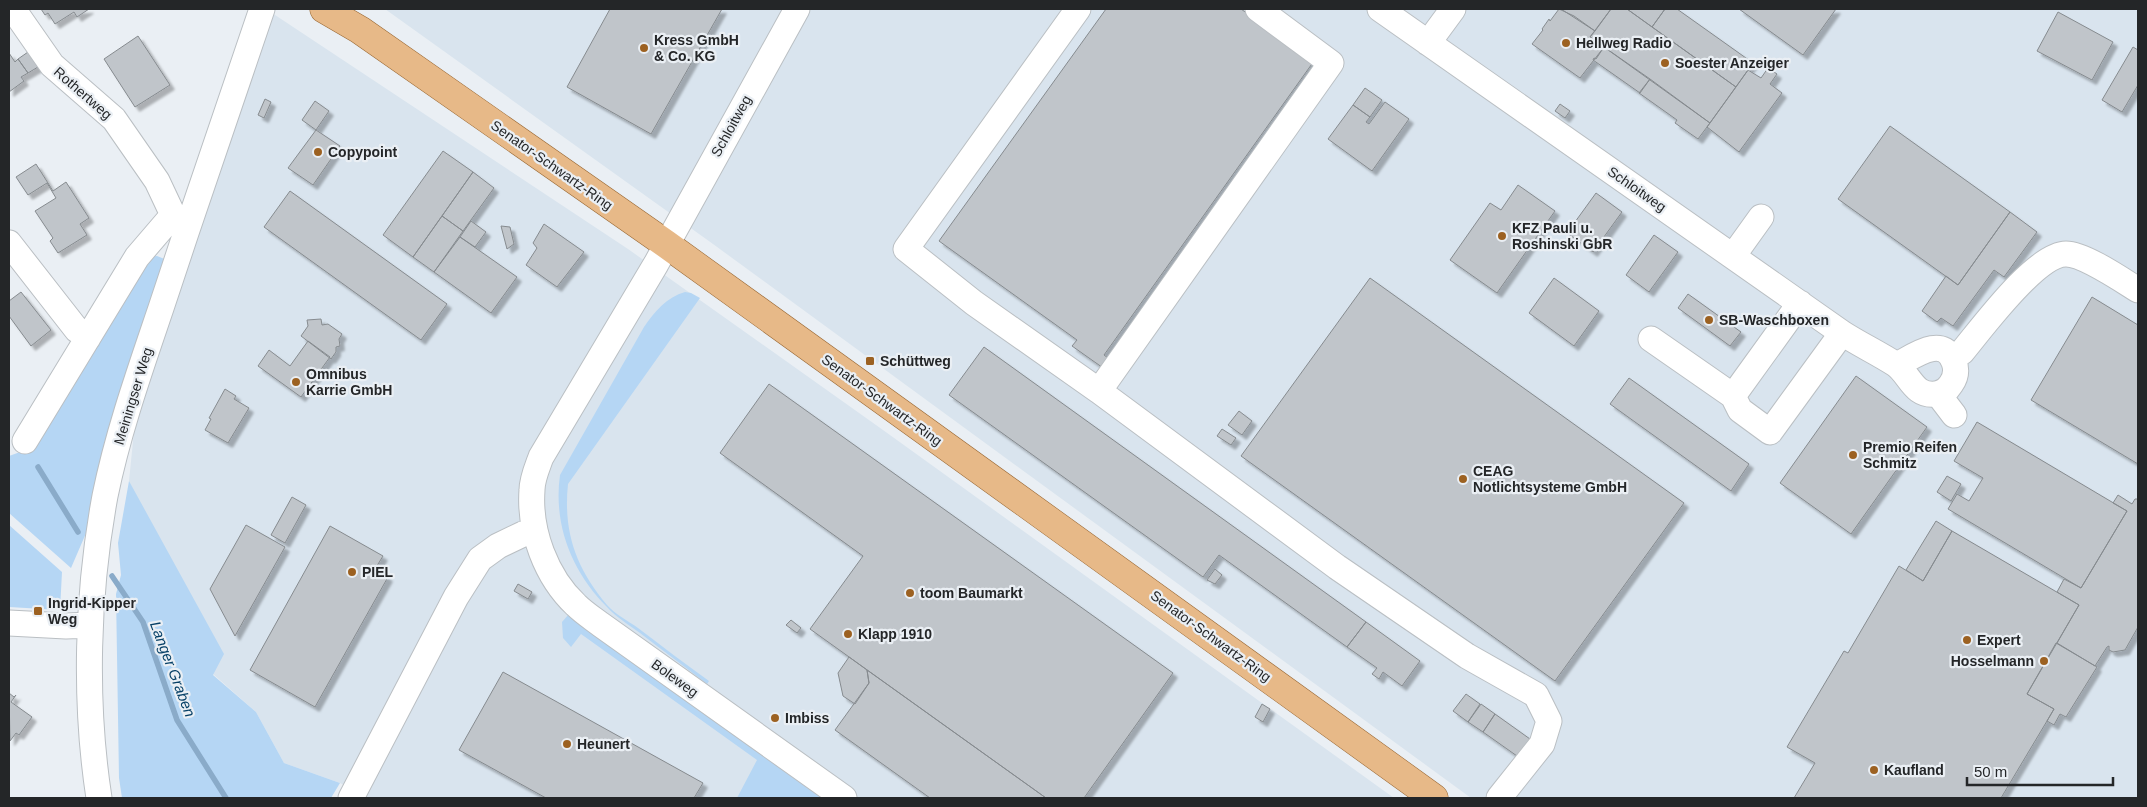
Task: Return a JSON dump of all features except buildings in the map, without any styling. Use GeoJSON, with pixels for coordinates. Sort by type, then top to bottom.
{"type":"FeatureCollection","features":[{"type":"Feature","properties":{"kind":"main road","name":"Senator-Schwartz-Ring"},"geometry":{"type":"LineString","coordinates":[[324,9],[360,30],[666,244],[1434,798]]}},
{"type":"Feature","properties":{"kind":"street","name":"Rothertweg"},"geometry":{"type":"LineString","coordinates":[[13,9],[52,66],[114,119],[181,219]]}},
{"type":"Feature","properties":{"kind":"street","name":"Meiningser Weg"},"geometry":{"type":"LineString","coordinates":[[99,798],[92,754],[90,625],[93,585],[105,496],[181,219],[262,9]]}},
{"type":"Feature","properties":{"kind":"street","name":"Schloitweg"},"geometry":{"type":"LineString","coordinates":[[666,244],[797,9]]}},
{"type":"Feature","properties":{"kind":"street"},"geometry":{"type":"LineString","coordinates":[[1078,9],[906,249],[974,303],[1099,392],[1337,567],[1467,656],[1536,695],[1548,721],[1542,744],[1499,798]]}},
{"type":"Feature","properties":{"kind":"street"},"geometry":{"type":"LineString","coordinates":[[1099,392],[1331,63],[1258,9]]}},
{"type":"Feature","properties":{"kind":"street","name":"Schloitweg"},"geometry":{"type":"LineString","coordinates":[[1380,9],[1842,333],[1896,366],[1913,386],[1921,392],[1938,394]]}},
{"type":"Feature","properties":{"kind":"street"},"geometry":{"type":"LineString","coordinates":[[1428,43],[1453,9]]}},
{"type":"Feature","properties":{"kind":"street"},"geometry":{"type":"LineString","coordinates":[[1733,256],[1761,217]]}},
{"type":"Feature","properties":{"kind":"street","name":"Meiningser Weg"},"geometry":{"type":"LineString","coordinates":[[25,442],[137,257],[181,219]]}},
{"type":"Feature","properties":{"kind":"street"},"geometry":{"type":"LineString","coordinates":[[9,243],[77,330],[88,338]]}},
{"type":"Feature","properties":{"kind":"street","name":"Boleweg"},"geometry":{"type":"LineString","coordinates":[[666,244],[656,264],[540,457],[532,489],[532,512],[535,531],[554,577],[575,604],[600,624],[844,798]]}},
{"type":"Feature","properties":{"kind":"street"},"geometry":{"type":"LineString","coordinates":[[1952,358],[1962,352],[2031,272],[2052,256],[2067,254],[2083,259],[2138,290]]}},
{"type":"Feature","properties":{"kind":"street"},"geometry":{"type":"LineString","coordinates":[[1733,396],[1800,303]]}},
{"type":"Feature","properties":{"kind":"street"},"geometry":{"type":"LineString","coordinates":[[1652,339],[1733,396],[1740,410],[1770,432],[1842,333]]}},
{"type":"Feature","properties":{"kind":"street"},"geometry":{"type":"LineString","coordinates":[[1896,366],[1925,350],[1935,347],[1944,350],[1952,358],[1956,373],[1953,382],[1947,389],[1938,394],[1954,415]]}},
{"type":"Feature","properties":{"kind":"street"},"geometry":{"type":"LineString","coordinates":[[351,798],[456,597],[480,559],[498,546],[523,534],[535,531]]}},
{"type":"Feature","properties":{"kind":"street"},"geometry":{"type":"LineString","coordinates":[[9,623],[66,626],[90,625]]}},
{"type":"Feature","properties":{"kind":"shaded area"},"geometry":{"type":"Polygon","coordinates":[[[385,9],[2138,9],[2138,798],[1471,798],[713,244],[385,9]]]}},
{"type":"Feature","properties":{"kind":"shaded area"},"geometry":{"type":"Polygon","coordinates":[[[269,11],[628,249],[1394,798],[368,798],[340,783],[284,763],[256,712],[213,674],[129,481],[137,402],[269,11]]]}},
{"type":"Feature","properties":{"kind":"shaded area"},"geometry":{"type":"Polygon","coordinates":[[[157,256],[167,260],[90,524],[71,568],[9,513],[9,456],[34,447],[148,257],[157,256]]]}},
{"type":"Feature","properties":{"kind":"shaded area"},"geometry":{"type":"Polygon","coordinates":[[[685,292],[700,298],[568,484],[567,501],[570,534],[574,549],[596,591],[607,605],[709,681],[707,684],[618,618],[595,593],[575,563],[568,547],[559,512],[560,475],[644,327],[652,316],[672,297],[685,292]]]}},
{"type":"Feature","properties":{"kind":"shaded area"},"geometry":{"type":"Polygon","coordinates":[[[129,481],[224,654],[213,675],[256,712],[284,763],[340,783],[331,798],[122,798],[119,778],[116,594],[121,575],[118,543],[129,481]]]}},
{"type":"Feature","properties":{"kind":"shaded area"},"geometry":{"type":"Polygon","coordinates":[[[9,525],[62,572],[60,610],[9,607],[9,525]]]}},
{"type":"Feature","properties":{"kind":"shaded area"},"geometry":{"type":"Polygon","coordinates":[[[569,614],[821,798],[737,798],[757,760],[581,634],[571,647],[563,638],[562,622],[569,614]]]}},
{"type":"Feature","properties":{"kind":"waterway","name":"Langer Graben"},"geometry":{"type":"LineString","coordinates":[[38,467],[78,532]]}},
{"type":"Feature","properties":{"kind":"waterway","name":"Langer Graben"},"geometry":{"type":"LineString","coordinates":[[112,576],[143,622],[177,720],[226,798]]}},
{"type":"Feature","properties":{"kind":"place","name":"Hellweg Radio"},"geometry":{"type":"Point","coordinates":[1566,43]}},
{"type":"Feature","properties":{"kind":"place","name":"Kress GmbH & Co. KG"},"geometry":{"type":"Point","coordinates":[644,48]}},
{"type":"Feature","properties":{"kind":"place","name":"Soester Anzeiger"},"geometry":{"type":"Point","coordinates":[1665,63]}},
{"type":"Feature","properties":{"kind":"place","name":"Copypoint"},"geometry":{"type":"Point","coordinates":[318,152]}},
{"type":"Feature","properties":{"kind":"place","name":"KFZ Pauli u. Roshinski GbR"},"geometry":{"type":"Point","coordinates":[1502,236]}},
{"type":"Feature","properties":{"kind":"place","name":"SB-Waschboxen"},"geometry":{"type":"Point","coordinates":[1709,320]}},
{"type":"Feature","properties":{"kind":"place","name":"Schüttweg"},"geometry":{"type":"Point","coordinates":[870,361]}},
{"type":"Feature","properties":{"kind":"place","name":"Omnibus Karrie GmbH"},"geometry":{"type":"Point","coordinates":[296,382]}},
{"type":"Feature","properties":{"kind":"place","name":"Premio Reifen Schmitz"},"geometry":{"type":"Point","coordinates":[1853,455]}},
{"type":"Feature","properties":{"kind":"place","name":"CEAG Notlichtsysteme GmbH"},"geometry":{"type":"Point","coordinates":[1463,479]}},
{"type":"Feature","properties":{"kind":"place","name":"PIEL"},"geometry":{"type":"Point","coordinates":[352,572]}},
{"type":"Feature","properties":{"kind":"place","name":"toom Baumarkt"},"geometry":{"type":"Point","coordinates":[910,593]}},
{"type":"Feature","properties":{"kind":"place","name":"Ingrid-Kipper Weg"},"geometry":{"type":"Point","coordinates":[38,611]}},
{"type":"Feature","properties":{"kind":"place","name":"Klapp 1910"},"geometry":{"type":"Point","coordinates":[848,634]}},
{"type":"Feature","properties":{"kind":"place","name":"Expert"},"geometry":{"type":"Point","coordinates":[1967,640]}},
{"type":"Feature","properties":{"kind":"place","name":"Hosselmann"},"geometry":{"type":"Point","coordinates":[2044,661]}},
{"type":"Feature","properties":{"kind":"place","name":"Imbiss"},"geometry":{"type":"Point","coordinates":[775,718]}},
{"type":"Feature","properties":{"kind":"place","name":"Heunert"},"geometry":{"type":"Point","coordinates":[567,744]}},
{"type":"Feature","properties":{"kind":"place","name":"Kaufland"},"geometry":{"type":"Point","coordinates":[1874,770]}}]}
